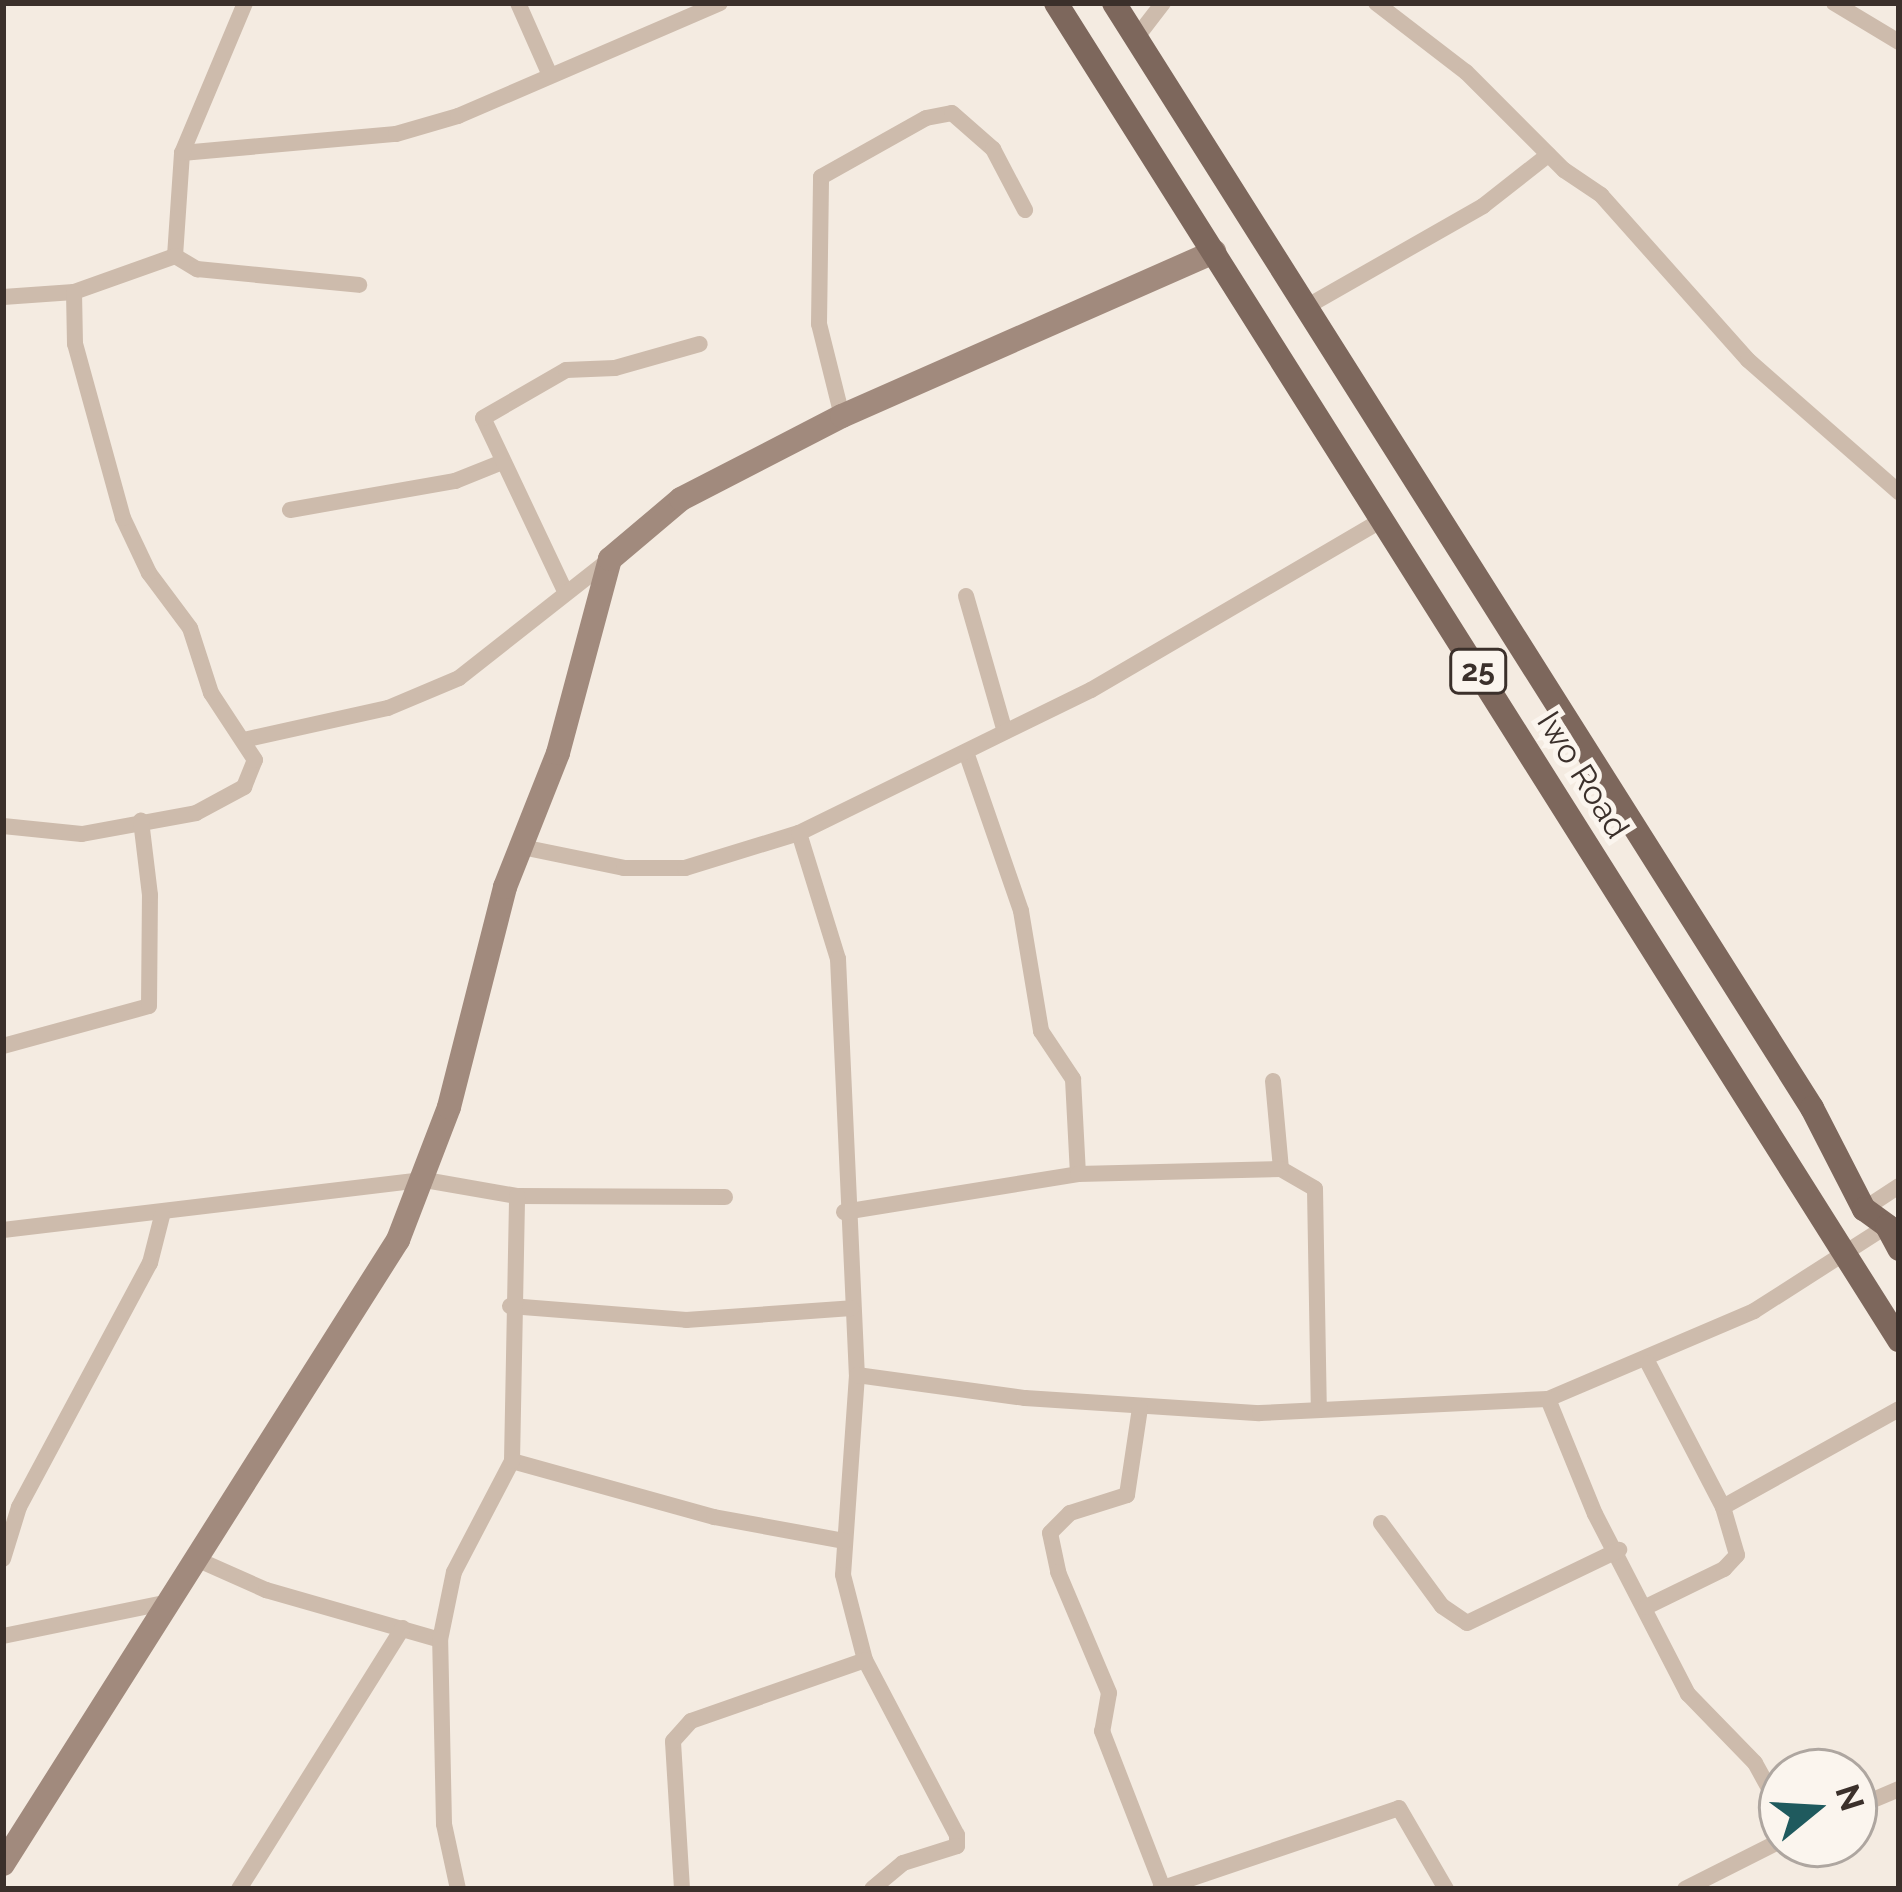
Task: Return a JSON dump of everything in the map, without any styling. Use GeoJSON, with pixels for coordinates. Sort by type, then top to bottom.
{"type":"FeatureCollection","features":[{"type":"Feature","properties":{"kind":"main road","name":"Iwo Road"},"geometry":{"type":"LineString","coordinates":[[1056,3],[1899,1340]]}},
{"type":"Feature","properties":{"kind":"main road","name":"Iwo Road"},"geometry":{"type":"LineString","coordinates":[[1114,3],[1813,1108],[1864,1209],[1893,1238]]}},
{"type":"Feature","properties":{"kind":"street"},"geometry":{"type":"LineString","coordinates":[[175,256],[182,153],[245,3]]}},
{"type":"Feature","properties":{"kind":"street"},"geometry":{"type":"LineString","coordinates":[[518,3],[549,73]]}},
{"type":"Feature","properties":{"kind":"street"},"geometry":{"type":"LineString","coordinates":[[182,153],[396,134],[458,116],[720,3]]}},
{"type":"Feature","properties":{"kind":"street"},"geometry":{"type":"LineString","coordinates":[[1136,38],[1163,3]]}},
{"type":"Feature","properties":{"kind":"street"},"geometry":{"type":"LineString","coordinates":[[1376,3],[1466,72],[1548,155],[1656,249],[1748,361],[1899,492]]}},
{"type":"Feature","properties":{"kind":"street"},"geometry":{"type":"LineString","coordinates":[[1834,3],[1899,42]]}},
{"type":"Feature","properties":{"kind":"street"},"geometry":{"type":"LineString","coordinates":[[842,416],[819,324],[821,177],[926,118],[952,112],[993,149],[1025,210]]}},
{"type":"Feature","properties":{"kind":"street"},"geometry":{"type":"LineString","coordinates":[[1306,308],[1483,206],[1548,155]]}},
{"type":"Feature","properties":{"kind":"street"},"geometry":{"type":"LineString","coordinates":[[248,739],[388,708],[459,678],[681,499],[842,416],[1214,252]]}},
{"type":"Feature","properties":{"kind":"street"},"geometry":{"type":"LineString","coordinates":[[175,256],[197,269],[359,285]]}},
{"type":"Feature","properties":{"kind":"street"},"geometry":{"type":"LineString","coordinates":[[3,275],[6,296],[74,292],[175,256]]}},
{"type":"Feature","properties":{"kind":"street"},"geometry":{"type":"LineString","coordinates":[[3,826],[82,834],[196,813],[234,796],[255,760],[248,739],[211,694],[190,628],[149,573],[123,518],[76,344],[74,292]]}},
{"type":"Feature","properties":{"kind":"street"},"geometry":{"type":"LineString","coordinates":[[564,589],[500,463],[483,418],[566,370],[615,368],[700,344]]}},
{"type":"Feature","properties":{"kind":"street"},"geometry":{"type":"LineString","coordinates":[[290,510],[455,481],[500,463]]}},
{"type":"Feature","properties":{"kind":"street"},"geometry":{"type":"LineString","coordinates":[[522,847],[624,868],[685,868],[799,833],[1005,732],[1382,520]]}},
{"type":"Feature","properties":{"kind":"street"},"geometry":{"type":"LineString","coordinates":[[3,1864],[358,1306],[425,1180],[522,847],[558,753],[610,559]]}},
{"type":"Feature","properties":{"kind":"street"},"geometry":{"type":"LineString","coordinates":[[965,596],[1005,732]]}},
{"type":"Feature","properties":{"kind":"street"},"geometry":{"type":"LineString","coordinates":[[966,752],[1021,911],[1041,1031],[1073,1079],[1078,1174]]}},
{"type":"Feature","properties":{"kind":"street"},"geometry":{"type":"LineString","coordinates":[[3,1046],[149,1006],[150,895],[141,821]]}},
{"type":"Feature","properties":{"kind":"street"},"geometry":{"type":"LineString","coordinates":[[799,833],[838,958],[844,1212],[857,1375],[843,1575],[865,1660],[957,1835],[957,1846],[903,1863],[872,1889]]}},
{"type":"Feature","properties":{"kind":"street"},"geometry":{"type":"LineString","coordinates":[[1274,1081],[1281,1168]]}},
{"type":"Feature","properties":{"kind":"street"},"geometry":{"type":"LineString","coordinates":[[844,1212],[1078,1174],[1281,1168],[1315,1189],[1319,1408]]}},
{"type":"Feature","properties":{"kind":"street"},"geometry":{"type":"LineString","coordinates":[[3,1230],[162,1216],[425,1180],[517,1196],[725,1197]]}},
{"type":"Feature","properties":{"kind":"street"},"geometry":{"type":"LineString","coordinates":[[1864,1209],[1899,1186]]}},
{"type":"Feature","properties":{"kind":"street"},"geometry":{"type":"LineString","coordinates":[[458,1889],[444,1824],[440,1640],[454,1572],[512,1460],[510,1306],[517,1196]]}},
{"type":"Feature","properties":{"kind":"street"},"geometry":{"type":"LineString","coordinates":[[3,1559],[19,1507],[150,1263],[162,1216]]}},
{"type":"Feature","properties":{"kind":"street"},"geometry":{"type":"LineString","coordinates":[[857,1375],[1140,1408],[1319,1408],[1548,1399],[1648,1363],[1754,1310],[1845,1252],[1893,1238]]}},
{"type":"Feature","properties":{"kind":"street"},"geometry":{"type":"LineString","coordinates":[[510,1306],[686,1320],[852,1308]]}},
{"type":"Feature","properties":{"kind":"street"},"geometry":{"type":"LineString","coordinates":[[1646,1607],[1734,1560],[1723,1507],[1648,1363]]}},
{"type":"Feature","properties":{"kind":"street"},"geometry":{"type":"LineString","coordinates":[[1548,1399],[1595,1514],[1619,1550],[1688,1694],[1758,1768]]}},
{"type":"Feature","properties":{"kind":"street"},"geometry":{"type":"LineString","coordinates":[[1140,1408],[1127,1495],[1070,1513],[1050,1533],[1058,1572],[1109,1693],[1102,1731],[1161,1889],[1188,1885],[1399,1808],[1446,1889]]}},
{"type":"Feature","properties":{"kind":"street"},"geometry":{"type":"LineString","coordinates":[[1723,1507],[1899,1408]]}},
{"type":"Feature","properties":{"kind":"street"},"geometry":{"type":"LineString","coordinates":[[512,1460],[714,1517],[845,1540]]}},
{"type":"Feature","properties":{"kind":"street"},"geometry":{"type":"LineString","coordinates":[[1381,1523],[1442,1606],[1467,1623],[1619,1550]]}},
{"type":"Feature","properties":{"kind":"street"},"geometry":{"type":"LineString","coordinates":[[194,1558],[266,1590],[440,1640]]}},
{"type":"Feature","properties":{"kind":"street"},"geometry":{"type":"LineString","coordinates":[[3,1636],[168,1602]]}},
{"type":"Feature","properties":{"kind":"street"},"geometry":{"type":"LineString","coordinates":[[239,1889],[403,1628]]}},
{"type":"Feature","properties":{"kind":"street"},"geometry":{"type":"LineString","coordinates":[[682,1889],[673,1741],[691,1720],[865,1660]]}},
{"type":"Feature","properties":{"kind":"street"},"geometry":{"type":"LineString","coordinates":[[1685,1889],[1758,1852]]}}]}
